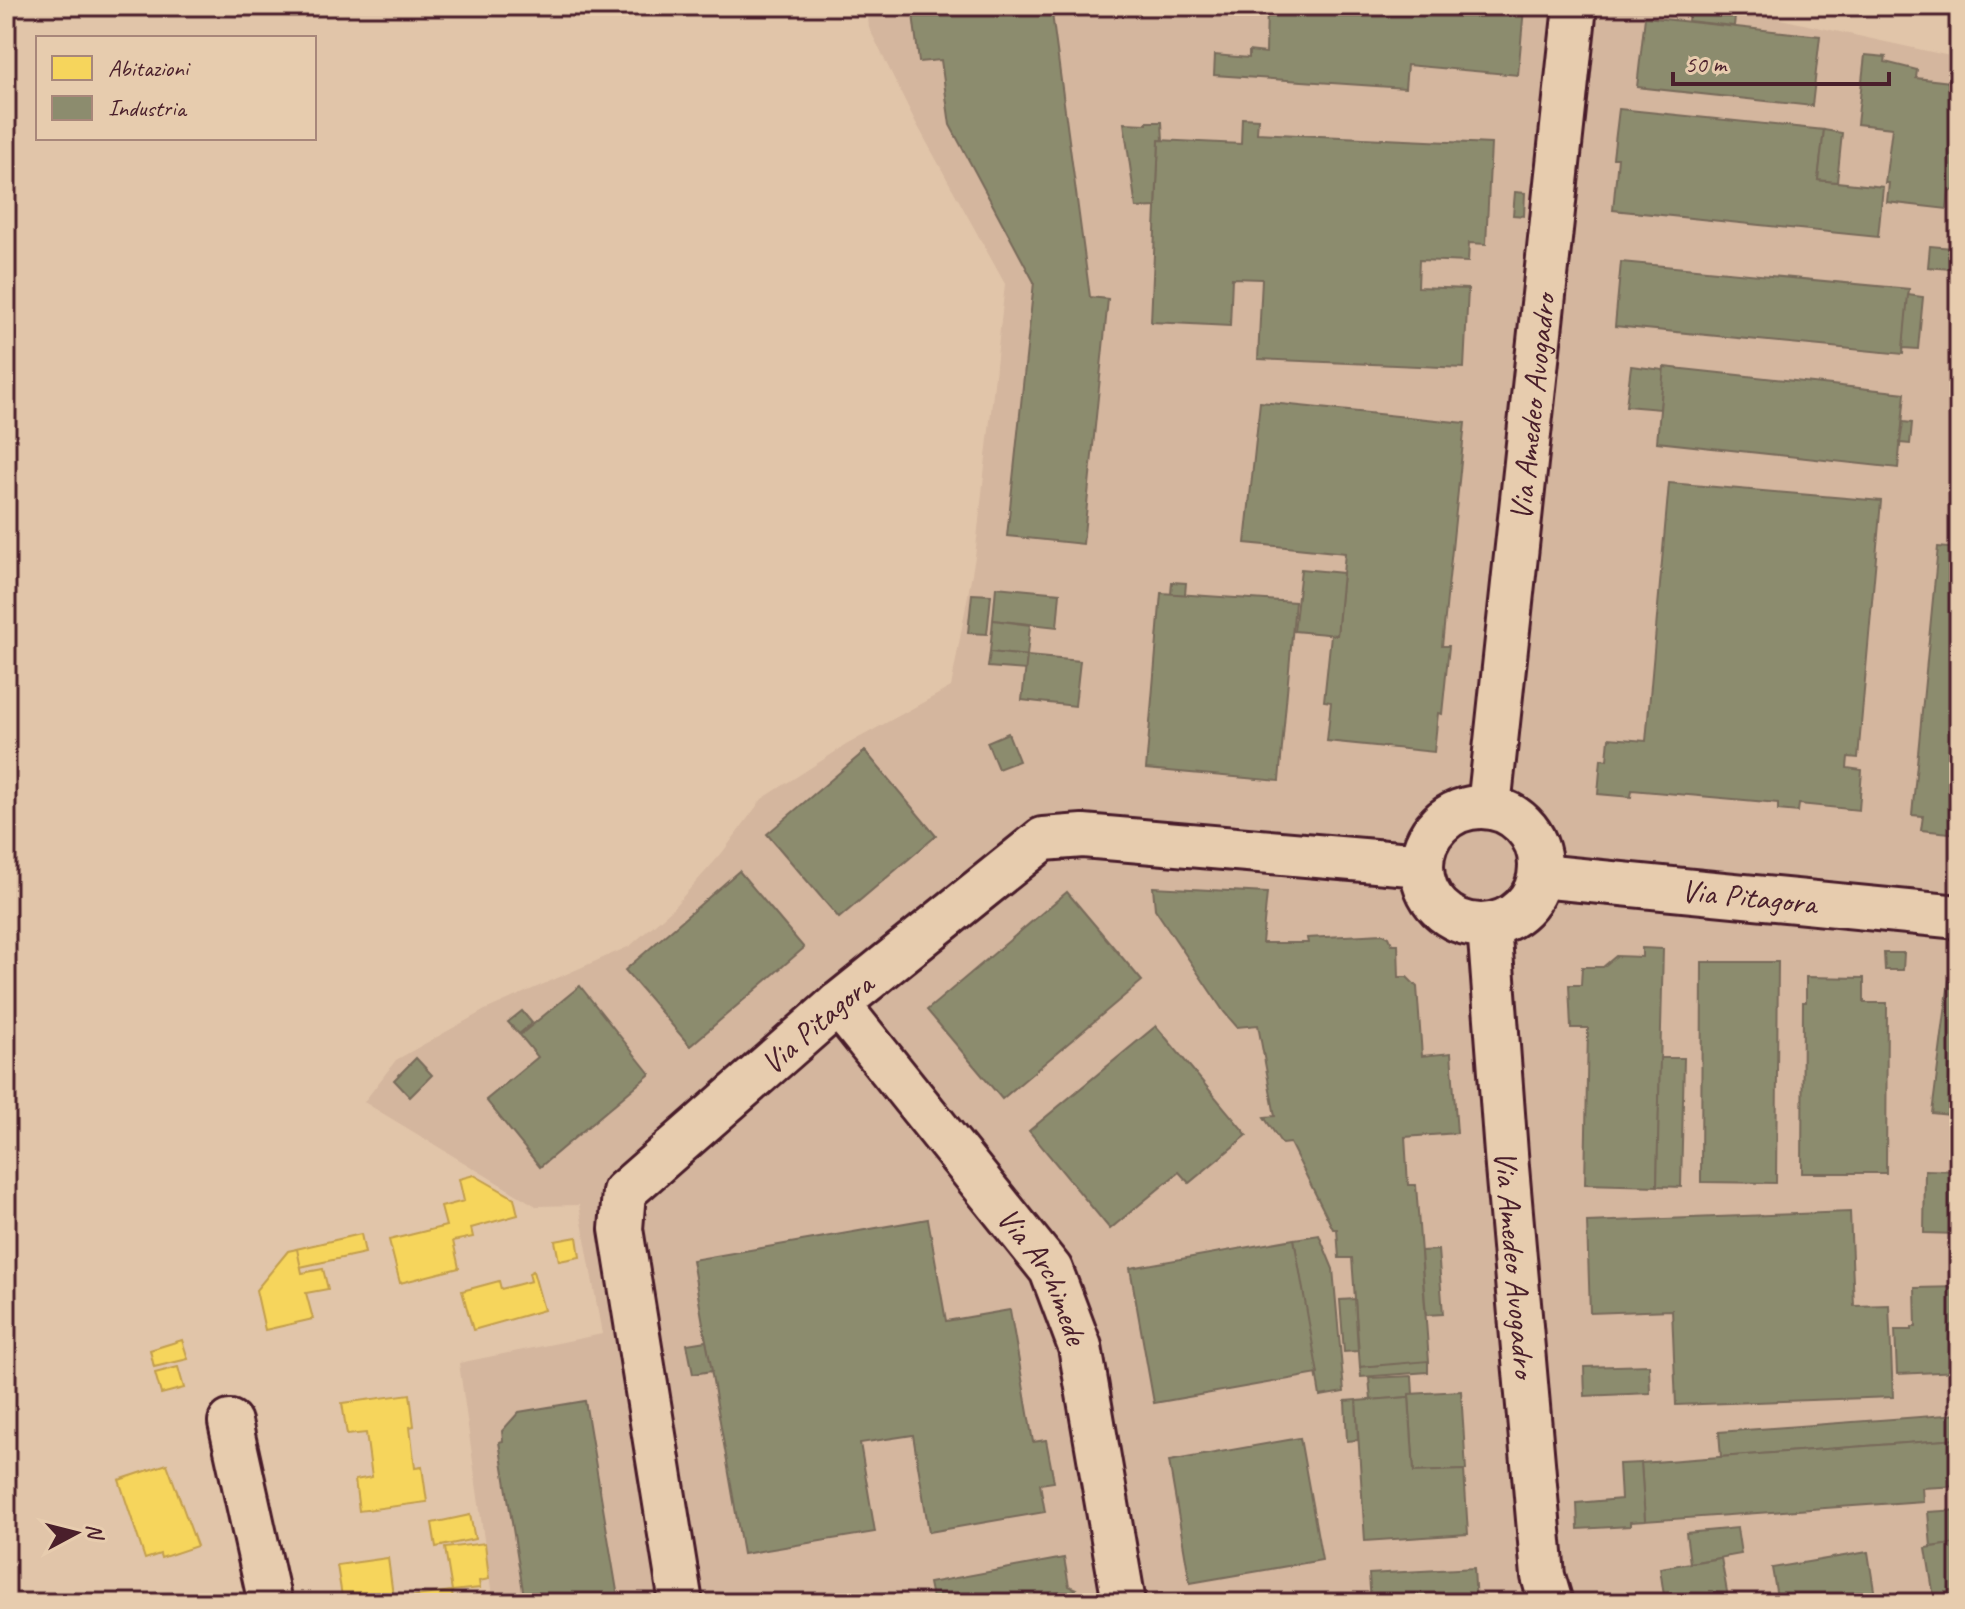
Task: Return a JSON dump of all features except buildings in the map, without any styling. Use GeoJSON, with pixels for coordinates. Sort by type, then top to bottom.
{"type":"FeatureCollection","features":[{"type":"Feature","properties":{"kind":"street","name":"Via Amedeo Avogadro"},"geometry":{"type":"LineString","coordinates":[[1489,807],[1575,6]]}},
{"type":"Feature","properties":{"kind":"street"},"geometry":{"type":"LineString","coordinates":[[1489,807],[1507,813],[1528,831],[1540,857],[1540,876],[1534,893],[1523,909],[1489,925],[1469,924],[1450,916],[1435,903],[1425,885],[1422,865],[1426,845],[1436,828],[1451,815],[1470,808],[1489,807]]}},
{"type":"Feature","properties":{"kind":"street","name":"Via Pitagora"},"geometry":{"type":"LineString","coordinates":[[681,1603],[621,1229],[624,1192],[838,1004],[1043,839],[1083,836],[1422,865]]}},
{"type":"Feature","properties":{"kind":"street","name":"Via Pitagora"},"geometry":{"type":"LineString","coordinates":[[1540,876],[1959,917]]}},
{"type":"Feature","properties":{"kind":"street","name":"Via Amedeo Avogadro"},"geometry":{"type":"LineString","coordinates":[[1489,925],[1543,1576],[1551,1603]]}},
{"type":"Feature","properties":{"kind":"street","name":"Via Archimede"},"geometry":{"type":"LineString","coordinates":[[838,1004],[1051,1270],[1080,1347],[1124,1603]]}},
{"type":"Feature","properties":{"kind":"street"},"geometry":{"type":"LineString","coordinates":[[230,1422],[270,1603]]}},
{"type":"Feature","properties":{"kind":"shaded area"},"geometry":{"type":"Polygon","coordinates":[[[867,6],[1721,6],[1959,58],[1959,1603],[493,1603],[459,1363],[602,1334],[579,1205],[536,1206],[364,1102],[396,1060],[485,1010],[630,946],[671,910],[722,853],[762,799],[846,745],[951,687],[975,557],[1005,284],[915,121],[869,28],[867,6]]]}}]}
